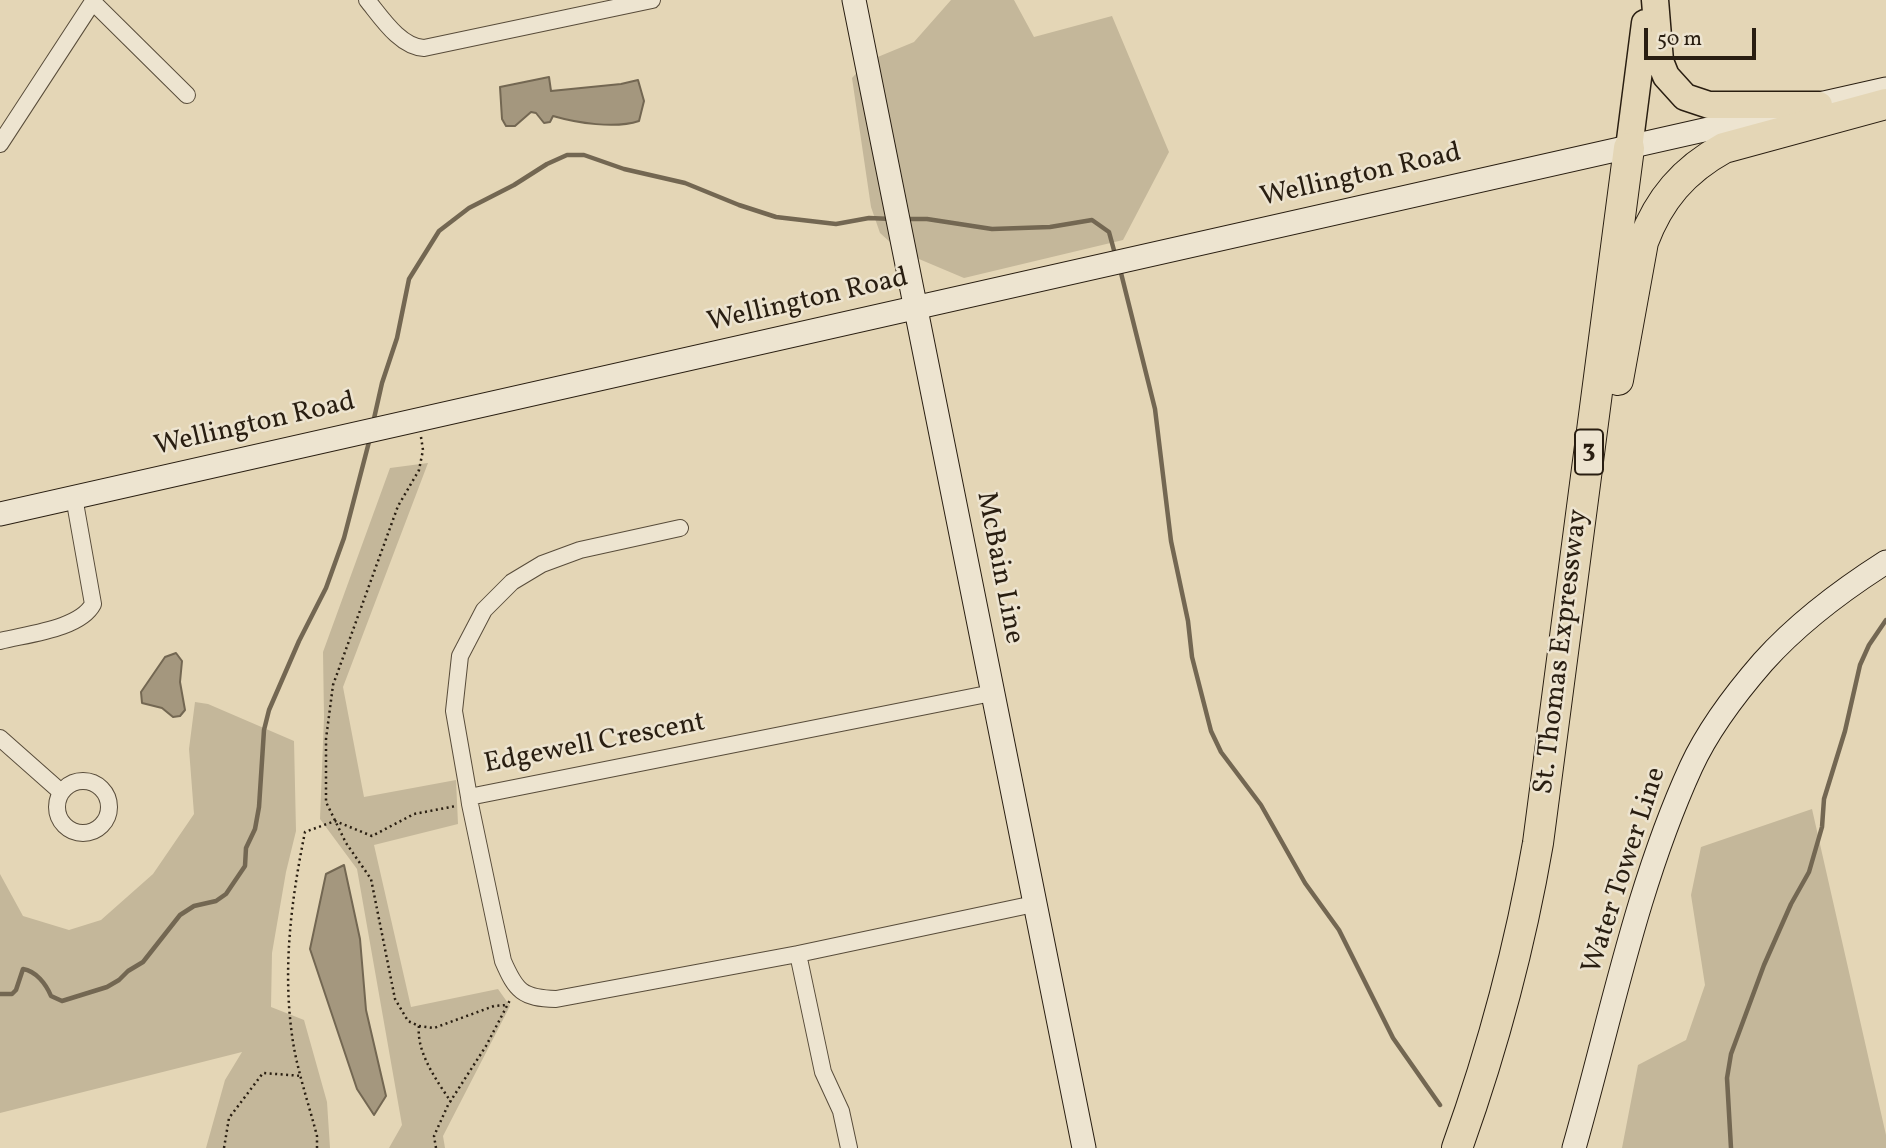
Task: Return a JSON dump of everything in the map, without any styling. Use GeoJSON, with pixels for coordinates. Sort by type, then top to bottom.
{"type":"FeatureCollection","features":[{"type":"Feature","properties":{"kind":"highway"},"geometry":{"type":"LineString","coordinates":[[1549,756],[1638,267],[1651,221],[1673,187],[1689,171],[1724,148],[1886,104]]}},
{"type":"Feature","properties":{"kind":"highway","name":"St. Thomas Expressway"},"geometry":{"type":"LineString","coordinates":[[1457,1148],[1496,1031],[1523,924],[1538,843],[1629,148]]}},
{"type":"Feature","properties":{"kind":"main road","name":"McBain Line"},"geometry":{"type":"LineString","coordinates":[[854,0],[1084,1148]]}},
{"type":"Feature","properties":{"kind":"main road","name":"3"},"geometry":{"type":"LineString","coordinates":[[1629,148],[1648,0]]}},
{"type":"Feature","properties":{"kind":"main road"},"geometry":{"type":"LineString","coordinates":[[1655,0],[1660,61],[1666,76],[1685,97],[1709,105],[1819,104]]}},
{"type":"Feature","properties":{"kind":"main road","name":"Wellington Road"},"geometry":{"type":"LineString","coordinates":[[0,514],[1886,89]]}},
{"type":"Feature","properties":{"kind":"main road","name":"Water Tower Line"},"geometry":{"type":"LineString","coordinates":[[1574,1148],[1635,925],[1661,845],[1692,766],[1716,725],[1764,661],[1852,584],[1886,562]]}},
{"type":"Feature","properties":{"kind":"street"},"geometry":{"type":"LineString","coordinates":[[367,0],[407,43],[424,48],[652,0]]}},
{"type":"Feature","properties":{"kind":"street"},"geometry":{"type":"LineString","coordinates":[[0,144],[93,1],[187,95]]}},
{"type":"Feature","properties":{"kind":"street"},"geometry":{"type":"LineString","coordinates":[[0,640],[53,628],[78,620],[89,612],[93,604],[74,497]]}},
{"type":"Feature","properties":{"kind":"street"},"geometry":{"type":"LineString","coordinates":[[469,801],[454,711],[460,656],[484,610],[512,582],[542,564],[580,550],[680,528]]}},
{"type":"Feature","properties":{"kind":"street","name":"Edgewell Crescent"},"geometry":{"type":"LineString","coordinates":[[518,989],[503,961],[469,801],[992,693]]}},
{"type":"Feature","properties":{"kind":"street"},"geometry":{"type":"LineString","coordinates":[[0,738],[61,792]]}},
{"type":"Feature","properties":{"kind":"street"},"geometry":{"type":"LineString","coordinates":[[518,989],[523,994],[538,999],[556,999],[798,954],[1034,904]]}},
{"type":"Feature","properties":{"kind":"street"},"geometry":{"type":"LineString","coordinates":[[798,954],[822,1072],[841,1111],[849,1148]]}},
{"type":"Feature","properties":{"kind":"path"},"geometry":{"type":"LineString","coordinates":[[419,420],[422,450],[419,470],[398,506],[333,685],[326,739],[326,803],[346,843],[371,880],[395,999],[408,1021],[434,1028],[494,1006],[507,1005]]}},
{"type":"Feature","properties":{"kind":"path"},"geometry":{"type":"LineString","coordinates":[[317,1148],[317,1136],[293,1043],[287,988],[289,920],[305,832],[335,821],[372,836],[414,814],[469,801]]}},
{"type":"Feature","properties":{"kind":"path"},"geometry":{"type":"LineString","coordinates":[[436,1148],[434,1136],[451,1102],[518,989]]}},
{"type":"Feature","properties":{"kind":"path"},"geometry":{"type":"LineString","coordinates":[[419,1026],[418,1037],[435,1078],[451,1102]]}},
{"type":"Feature","properties":{"kind":"path"},"geometry":{"type":"LineString","coordinates":[[224,1148],[229,1118],[263,1073],[302,1076]]}},
{"type":"Feature","properties":{"kind":"shaded area"},"geometry":{"type":"Polygon","coordinates":[[[951,0],[1014,0],[1034,37],[1112,16],[1169,152],[1123,240],[964,278],[900,251],[880,233],[871,207],[852,78],[868,61],[914,42],[951,0]]]}},
{"type":"Feature","properties":{"kind":"shaded area"},"geometry":{"type":"Polygon","coordinates":[[[549,77],[551,91],[638,80],[644,101],[639,121],[619,125],[596,124],[553,116],[550,122],[544,123],[536,113],[531,112],[515,126],[506,126],[502,119],[500,87],[549,77]]]}},
{"type":"Feature","properties":{"kind":"shaded area"},"geometry":{"type":"Polygon","coordinates":[[[428,463],[343,687],[364,797],[456,780],[458,824],[374,845],[411,1007],[498,989],[510,1006],[443,1136],[445,1148],[389,1148],[402,1125],[357,869],[320,819],[324,717],[323,652],[390,468],[428,463]]]}},
{"type":"Feature","properties":{"kind":"shaded area"},"geometry":{"type":"Polygon","coordinates":[[[176,653],[182,661],[180,682],[185,710],[180,716],[173,717],[162,708],[142,703],[141,692],[165,657],[176,653]]]}},
{"type":"Feature","properties":{"kind":"shaded area"},"geometry":{"type":"Polygon","coordinates":[[[195,702],[208,704],[294,741],[296,831],[272,953],[271,1007],[304,1020],[327,1102],[330,1148],[206,1148],[225,1080],[242,1052],[0,1113],[0,874],[23,916],[69,930],[101,920],[153,874],[194,814],[189,749],[195,702]]]}},
{"type":"Feature","properties":{"kind":"shaded area"},"geometry":{"type":"Polygon","coordinates":[[[1812,809],[1886,1135],[1886,1148],[1622,1148],[1638,1065],[1686,1040],[1705,985],[1691,895],[1701,847],[1812,809]]]}},
{"type":"Feature","properties":{"kind":"shaded area"},"geometry":{"type":"Polygon","coordinates":[[[344,865],[360,939],[366,1010],[386,1096],[374,1115],[357,1089],[310,949],[326,874],[344,865]]]}},
{"type":"Feature","properties":{"kind":"waterway"},"geometry":{"type":"LineString","coordinates":[[373,423],[382,383],[397,338],[409,279],[439,231],[469,208],[567,155],[584,155],[624,169],[685,183],[776,217],[836,224],[869,218],[892,219]]}},
{"type":"Feature","properties":{"kind":"waterway"},"geometry":{"type":"LineString","coordinates":[[904,219],[927,219],[992,229],[1050,227],[1092,220],[1109,232],[1115,254]]}},
{"type":"Feature","properties":{"kind":"waterway"},"geometry":{"type":"LineString","coordinates":[[1120,269],[1155,409],[1171,541],[1188,621],[1192,657],[1211,731],[1221,752],[1261,805],[1305,883],[1339,930],[1393,1038],[1440,1105]]}},
{"type":"Feature","properties":{"kind":"waterway"},"geometry":{"type":"LineString","coordinates":[[0,994],[12,994],[16,990],[23,969],[36,975],[51,996],[62,1001],[107,987],[143,962],[180,915],[194,906],[216,901],[226,894],[245,866],[246,848],[255,829],[259,807],[264,730],[269,710],[326,588],[344,538],[370,438]]}},
{"type":"Feature","properties":{"kind":"waterway"},"geometry":{"type":"LineString","coordinates":[[1731,1148],[1727,1078],[1731,1054],[1764,965],[1791,904],[1809,872],[1822,827],[1824,799],[1845,731],[1860,665],[1869,645],[1886,620]]}}]}
